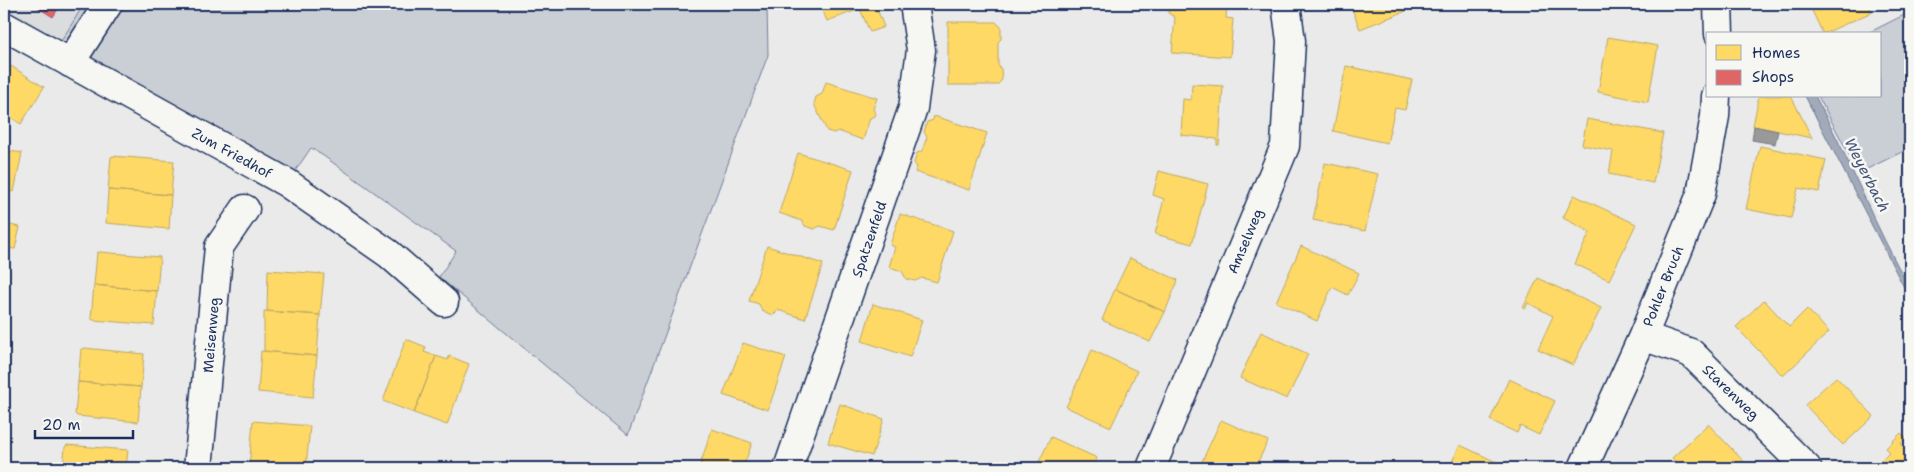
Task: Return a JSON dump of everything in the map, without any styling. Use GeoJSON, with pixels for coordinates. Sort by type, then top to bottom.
{"type":"FeatureCollection","features":[{"type":"Feature","properties":{"kind":"street"},"geometry":{"type":"LineString","coordinates":[[70,63],[108,4]]}},
{"type":"Feature","properties":{"kind":"street","name":"Spatzenfeld"},"geometry":{"type":"LineString","coordinates":[[788,468],[913,108],[921,50],[914,4]]}},
{"type":"Feature","properties":{"kind":"street","name":"Amselweg"},"geometry":{"type":"LineString","coordinates":[[1151,468],[1285,146],[1291,41],[1286,4]]}},
{"type":"Feature","properties":{"kind":"street"},"geometry":{"type":"LineString","coordinates":[[1718,4],[1719,32]]}},
{"type":"Feature","properties":{"kind":"street","name":"Zum Friedhof"},"geometry":{"type":"LineString","coordinates":[[4,26],[288,183],[389,254],[444,302]]}},
{"type":"Feature","properties":{"kind":"street","name":"Pohler Bruch"},"geometry":{"type":"LineString","coordinates":[[1584,468],[1643,336],[1701,194],[1716,116],[1716,98]]}},
{"type":"Feature","properties":{"kind":"street","name":"Meisenweg"},"geometry":{"type":"LineString","coordinates":[[198,468],[219,247],[245,209]]}},
{"type":"Feature","properties":{"kind":"street","name":"Starenweg"},"geometry":{"type":"LineString","coordinates":[[1643,336],[1691,353],[1808,468]]}},
{"type":"Feature","properties":{"kind":"shaded area"},"geometry":{"type":"Polygon","coordinates":[[[4,4],[84,4],[60,43],[4,10],[4,4]]]}},
{"type":"Feature","properties":{"kind":"shaded area"},"geometry":{"type":"Polygon","coordinates":[[[84,4],[767,4],[768,55],[628,435],[439,277],[456,251],[325,157],[311,148],[293,174],[60,43],[84,4]]]}},
{"type":"Feature","properties":{"kind":"shaded area"},"geometry":{"type":"Polygon","coordinates":[[[1910,12],[1910,148],[1859,173],[1819,98],[1882,98],[1882,32],[1870,32],[1910,12]]]}},
{"type":"Feature","properties":{"kind":"water"},"geometry":{"type":"Polygon","coordinates":[[[1806,98],[1816,98],[1828,120],[1885,241],[1910,288],[1910,299],[1806,98]]]}},
{"type":"Feature","properties":{"kind":"building: Homes"},"geometry":{"type":"Polygon","coordinates":[[[820,4],[875,4],[884,27],[870,32],[860,9],[827,21],[820,4]]]}},
{"type":"Feature","properties":{"kind":"building: Homes"},"geometry":{"type":"Polygon","coordinates":[[[1173,4],[1227,4],[1226,18],[1233,19],[1230,57],[1172,53],[1175,17],[1168,13],[1173,4]]]}},
{"type":"Feature","properties":{"kind":"building: Homes"},"geometry":{"type":"Polygon","coordinates":[[[1350,4],[1403,4],[1406,11],[1360,29],[1350,4]]]}},
{"type":"Feature","properties":{"kind":"building: Homes"},"geometry":{"type":"Polygon","coordinates":[[[1809,4],[1868,4],[1872,12],[1827,32],[1822,32],[1809,4]]]}},
{"type":"Feature","properties":{"kind":"building: Homes"},"geometry":{"type":"Polygon","coordinates":[[[948,22],[996,22],[1001,27],[1001,39],[998,42],[998,65],[1001,69],[1002,80],[997,85],[948,85],[948,22]]]}},
{"type":"Feature","properties":{"kind":"building: Homes"},"geometry":{"type":"Polygon","coordinates":[[[1608,37],[1658,46],[1648,102],[1598,92],[1608,37]]]}},
{"type":"Feature","properties":{"kind":"building: Homes"},"geometry":{"type":"Polygon","coordinates":[[[11,66],[44,87],[21,124],[4,113],[4,77],[11,66]]]}},
{"type":"Feature","properties":{"kind":"building: Homes"},"geometry":{"type":"Polygon","coordinates":[[[1346,66],[1412,80],[1405,110],[1395,108],[1387,143],[1333,131],[1346,66]]]}},
{"type":"Feature","properties":{"kind":"building: Homes"},"geometry":{"type":"Polygon","coordinates":[[[826,82],[877,98],[873,109],[876,115],[870,118],[863,140],[838,131],[834,133],[827,131],[814,104],[816,97],[822,94],[826,82]]]}},
{"type":"Feature","properties":{"kind":"building: Homes"},"geometry":{"type":"Polygon","coordinates":[[[1192,84],[1223,86],[1219,145],[1217,145],[1217,139],[1181,135],[1183,99],[1191,100],[1192,84]]]}},
{"type":"Feature","properties":{"kind":"building: Homes"},"geometry":{"type":"Polygon","coordinates":[[[1759,98],[1792,98],[1812,138],[1753,126],[1759,98]]]}},
{"type":"Feature","properties":{"kind":"building: Homes"},"geometry":{"type":"Polygon","coordinates":[[[934,116],[987,133],[969,190],[915,172],[917,167],[914,163],[917,153],[922,151],[927,137],[924,132],[927,122],[933,120],[934,116]]]}},
{"type":"Feature","properties":{"kind":"building: Homes"},"geometry":{"type":"Polygon","coordinates":[[[1587,119],[1663,133],[1653,183],[1609,174],[1613,151],[1582,145],[1587,119]]]}},
{"type":"Feature","properties":{"kind":"building: Homes"},"geometry":{"type":"Polygon","coordinates":[[[1760,146],[1826,160],[1819,192],[1798,188],[1791,218],[1746,209],[1760,146]]]}},
{"type":"Feature","properties":{"kind":"building: Homes"},"geometry":{"type":"Polygon","coordinates":[[[4,150],[22,153],[14,192],[4,190],[4,150]]]}},
{"type":"Feature","properties":{"kind":"building: Homes"},"geometry":{"type":"Polygon","coordinates":[[[798,153],[853,170],[834,230],[820,226],[814,229],[805,226],[802,221],[779,213],[798,153]]]}},
{"type":"Feature","properties":{"kind":"building: Homes"},"geometry":{"type":"Polygon","coordinates":[[[111,157],[174,161],[171,195],[108,190],[111,157]]]}},
{"type":"Feature","properties":{"kind":"building: Homes"},"geometry":{"type":"Polygon","coordinates":[[[1325,163],[1378,174],[1365,231],[1313,220],[1325,163]]]}},
{"type":"Feature","properties":{"kind":"building: Homes"},"geometry":{"type":"Polygon","coordinates":[[[1159,171],[1208,184],[1192,244],[1155,234],[1164,199],[1153,195],[1159,171]]]}},
{"type":"Feature","properties":{"kind":"building: Homes"},"geometry":{"type":"Polygon","coordinates":[[[108,190],[171,195],[169,229],[106,223],[108,190]]]}},
{"type":"Feature","properties":{"kind":"building: Homes"},"geometry":{"type":"Polygon","coordinates":[[[1574,195],[1636,224],[1609,280],[1575,264],[1590,232],[1563,218],[1574,195]]]}},
{"type":"Feature","properties":{"kind":"building: Homes"},"geometry":{"type":"Polygon","coordinates":[[[900,214],[953,231],[937,282],[922,278],[915,281],[906,279],[902,271],[889,267],[895,247],[890,245],[900,214]]]}},
{"type":"Feature","properties":{"kind":"building: Homes"},"geometry":{"type":"Polygon","coordinates":[[[4,224],[20,227],[15,249],[7,248],[4,262],[4,224]]]}},
{"type":"Feature","properties":{"kind":"building: Homes"},"geometry":{"type":"Polygon","coordinates":[[[767,246],[823,264],[805,319],[778,310],[773,315],[762,311],[759,304],[749,301],[767,246]]]}},
{"type":"Feature","properties":{"kind":"building: Homes"},"geometry":{"type":"Polygon","coordinates":[[[1301,246],[1359,273],[1348,295],[1332,287],[1317,321],[1276,302],[1301,246]]]}},
{"type":"Feature","properties":{"kind":"building: Homes"},"geometry":{"type":"Polygon","coordinates":[[[97,253],[160,257],[157,291],[94,285],[97,253]]]}},
{"type":"Feature","properties":{"kind":"building: Homes"},"geometry":{"type":"Polygon","coordinates":[[[1130,258],[1178,280],[1165,312],[1115,289],[1130,258]]]}},
{"type":"Feature","properties":{"kind":"building: Homes"},"geometry":{"type":"Polygon","coordinates":[[[268,270],[324,274],[320,315],[267,311],[268,270]]]}},
{"type":"Feature","properties":{"kind":"building: Homes"},"geometry":{"type":"Polygon","coordinates":[[[1538,278],[1601,308],[1573,365],[1538,349],[1553,316],[1528,303],[1525,309],[1523,308],[1538,278]]]}},
{"type":"Feature","properties":{"kind":"building: Homes"},"geometry":{"type":"Polygon","coordinates":[[[94,285],[157,291],[154,325],[93,320],[91,318],[94,285]]]}},
{"type":"Feature","properties":{"kind":"building: Homes"},"geometry":{"type":"Polygon","coordinates":[[[1115,289],[1165,312],[1150,342],[1102,320],[1115,289]]]}},
{"type":"Feature","properties":{"kind":"building: Homes"},"geometry":{"type":"Polygon","coordinates":[[[1764,300],[1789,327],[1807,309],[1829,332],[1783,376],[1736,327],[1764,300]]]}},
{"type":"Feature","properties":{"kind":"building: Homes"},"geometry":{"type":"Polygon","coordinates":[[[873,304],[922,320],[910,357],[862,341],[873,304]]]}},
{"type":"Feature","properties":{"kind":"building: Homes"},"geometry":{"type":"Polygon","coordinates":[[[264,311],[320,315],[317,356],[264,351],[264,311]]]}},
{"type":"Feature","properties":{"kind":"building: Homes"},"geometry":{"type":"Polygon","coordinates":[[[1261,332],[1308,354],[1287,399],[1240,378],[1261,332]]]}},
{"type":"Feature","properties":{"kind":"building: Homes"},"geometry":{"type":"Polygon","coordinates":[[[406,339],[426,347],[424,352],[436,356],[414,413],[383,401],[406,339]]]}},
{"type":"Feature","properties":{"kind":"building: Homes"},"geometry":{"type":"Polygon","coordinates":[[[743,343],[786,357],[768,410],[723,395],[743,343]]]}},
{"type":"Feature","properties":{"kind":"building: Homes"},"geometry":{"type":"Polygon","coordinates":[[[81,349],[144,354],[141,387],[78,382],[81,349]]]}},
{"type":"Feature","properties":{"kind":"building: Homes"},"geometry":{"type":"Polygon","coordinates":[[[1092,350],[1137,371],[1111,427],[1066,407],[1092,350]]]}},
{"type":"Feature","properties":{"kind":"building: Homes"},"geometry":{"type":"Polygon","coordinates":[[[261,351],[317,356],[313,397],[258,392],[261,351]]]}},
{"type":"Feature","properties":{"kind":"building: Homes"},"geometry":{"type":"Polygon","coordinates":[[[436,356],[448,360],[449,356],[469,364],[447,425],[414,413],[436,356]]]}},
{"type":"Feature","properties":{"kind":"building: Homes"},"geometry":{"type":"Polygon","coordinates":[[[1836,377],[1874,416],[1843,445],[1805,405],[1836,377]]]}},
{"type":"Feature","properties":{"kind":"building: Homes"},"geometry":{"type":"Polygon","coordinates":[[[1509,379],[1555,401],[1539,435],[1520,426],[1517,433],[1490,420],[1509,379]]]}},
{"type":"Feature","properties":{"kind":"building: Homes"},"geometry":{"type":"Polygon","coordinates":[[[78,382],[141,387],[138,422],[77,416],[75,414],[78,382]]]}},
{"type":"Feature","properties":{"kind":"building: Homes"},"geometry":{"type":"Polygon","coordinates":[[[840,404],[884,419],[872,456],[828,443],[840,404]]]}},
{"type":"Feature","properties":{"kind":"building: Homes"},"geometry":{"type":"Polygon","coordinates":[[[1221,420],[1268,441],[1255,468],[1199,468],[1221,420]]]}},
{"type":"Feature","properties":{"kind":"building: Homes"},"geometry":{"type":"Polygon","coordinates":[[[253,421],[310,426],[306,468],[249,468],[253,421]]]}},
{"type":"Feature","properties":{"kind":"building: Homes"},"geometry":{"type":"Polygon","coordinates":[[[1708,424],[1750,468],[1682,468],[1672,458],[1708,424]]]}},
{"type":"Feature","properties":{"kind":"building: Homes"},"geometry":{"type":"Polygon","coordinates":[[[712,429],[752,443],[743,468],[699,468],[712,429]]]}},
{"type":"Feature","properties":{"kind":"building: Homes"},"geometry":{"type":"Polygon","coordinates":[[[1901,433],[1906,438],[1901,444],[1910,453],[1910,468],[1873,468],[1890,452],[1886,448],[1901,433]]]}},
{"type":"Feature","properties":{"kind":"building: Homes"},"geometry":{"type":"Polygon","coordinates":[[[1051,437],[1097,458],[1093,468],[1036,468],[1051,437]]]}},
{"type":"Feature","properties":{"kind":"building: Homes"},"geometry":{"type":"Polygon","coordinates":[[[67,445],[128,450],[126,468],[63,468],[65,447],[67,445]]]}},
{"type":"Feature","properties":{"kind":"building: Homes"},"geometry":{"type":"Polygon","coordinates":[[[1460,445],[1509,468],[1449,468],[1460,445]]]}},
{"type":"Feature","properties":{"kind":"building: Shops"},"geometry":{"type":"Polygon","coordinates":[[[32,4],[61,4],[53,17],[32,4]]]}},
{"type":"Feature","properties":{"kind":"building: Industry"},"geometry":{"type":"Polygon","coordinates":[[[1754,126],[1778,131],[1775,144],[1752,140],[1754,126]]]}},
{"type":"Feature","properties":{"kind":"water label","name":"Weyerbach"},"geometry":{"type":"Point","coordinates":[1867,175]}}]}
